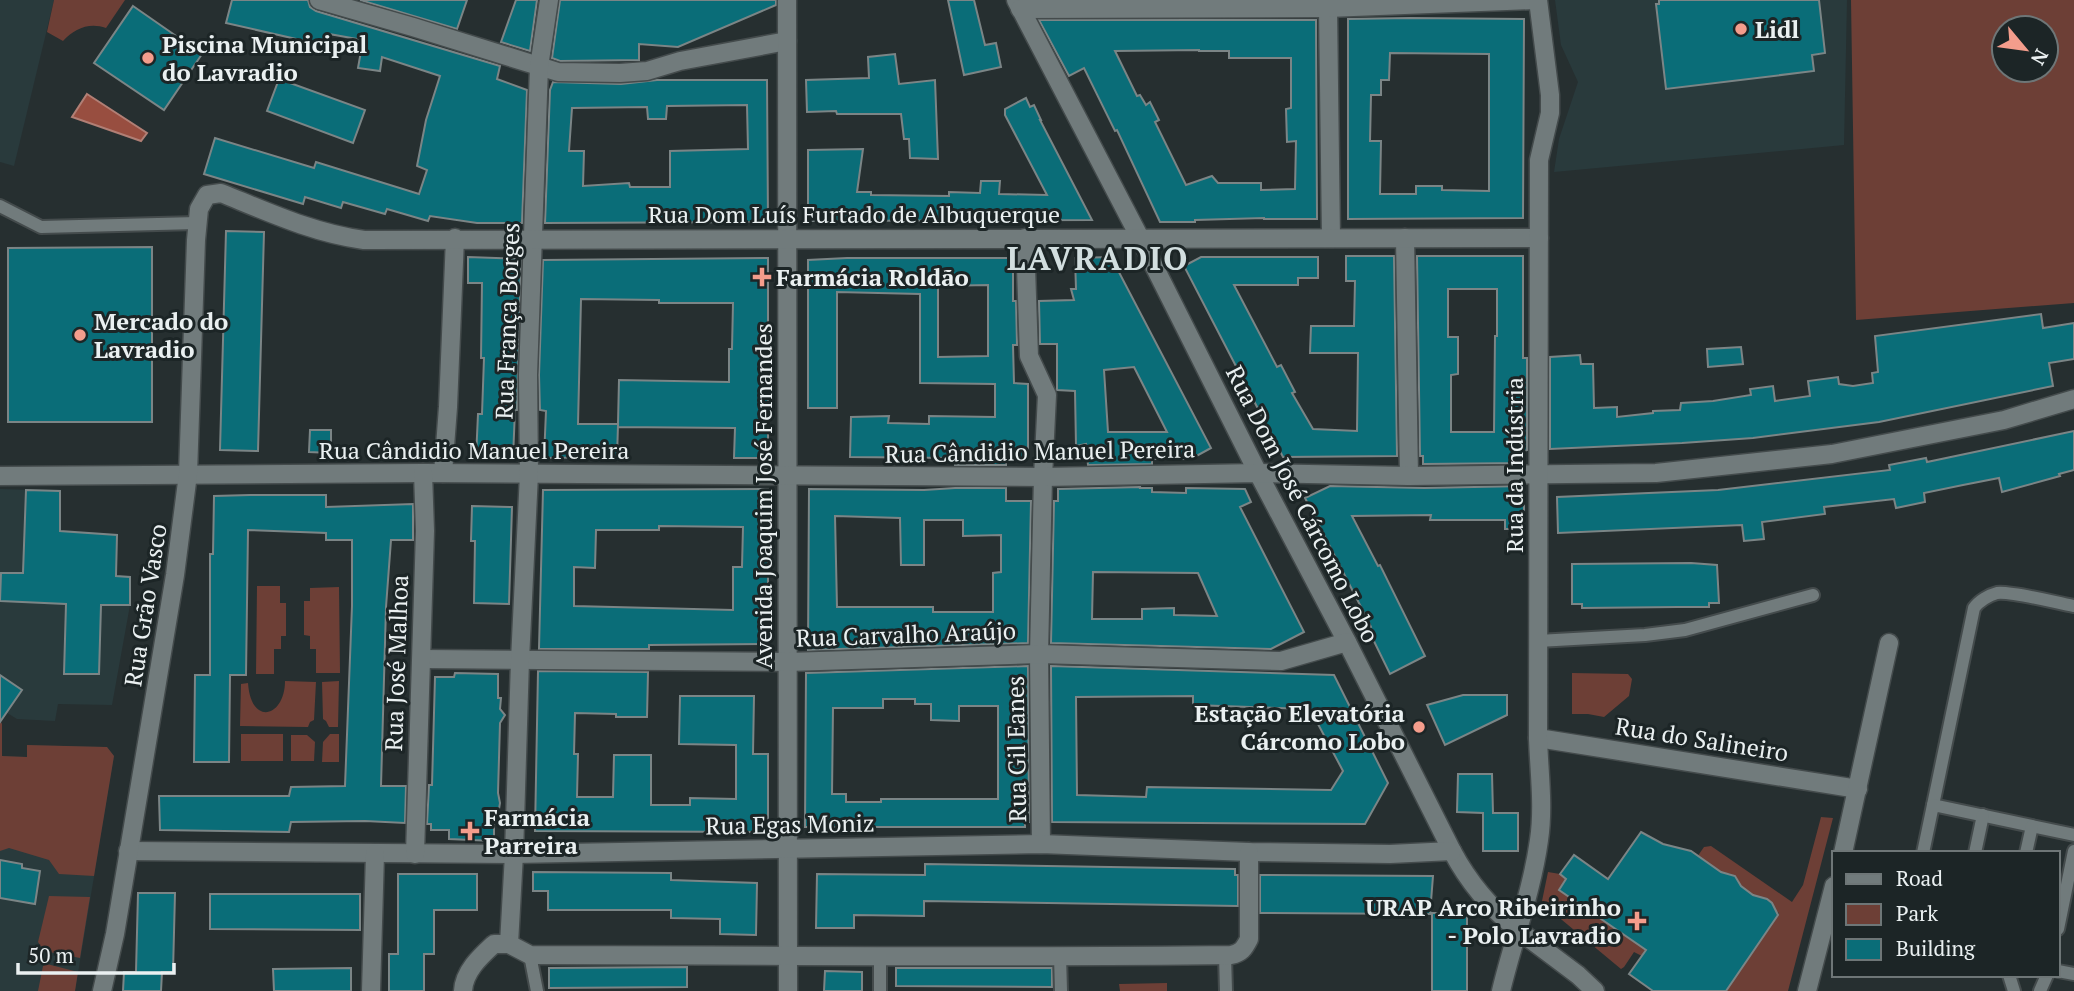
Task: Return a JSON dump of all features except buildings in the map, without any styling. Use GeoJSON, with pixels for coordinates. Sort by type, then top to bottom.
{"type":"FeatureCollection","features":[{"type":"Feature","properties":{"kind":"street"},"geometry":{"type":"LineString","coordinates":[[319,0],[558,72],[648,71],[680,61],[787,41]]}},
{"type":"Feature","properties":{"kind":"street","name":"Rua França Borges"},"geometry":{"type":"LineString","coordinates":[[509,944],[529,474],[528,375],[539,67],[549,0]]}},
{"type":"Feature","properties":{"kind":"street","name":"Avenida Joaquim José Fernandes"},"geometry":{"type":"LineString","coordinates":[[787,0],[788,991]]}},
{"type":"Feature","properties":{"kind":"street"},"geometry":{"type":"LineString","coordinates":[[1018,4],[1328,8],[1536,0]]}},
{"type":"Feature","properties":{"kind":"street","name":"Rua da Indústria"},"geometry":{"type":"LineString","coordinates":[[1502,991],[1539,842],[1541,824],[1538,738],[1539,160],[1550,113],[1550,95],[1536,0]]}},
{"type":"Feature","properties":{"kind":"street","name":"Rua Dom José Cárcomo Lobo"},"geometry":{"type":"LineString","coordinates":[[1018,4],[1464,874],[1498,914],[1595,991]]}},
{"type":"Feature","properties":{"kind":"street"},"geometry":{"type":"LineString","coordinates":[[1328,8],[1331,238]]}},
{"type":"Feature","properties":{"kind":"street","name":"Rua Dom Luís Furtado de Albuquerque"},"geometry":{"type":"LineString","coordinates":[[197,223],[202,202],[207,195],[221,193],[299,225],[341,237],[364,240],[1539,238]]}},
{"type":"Feature","properties":{"kind":"street","name":"Rua Grão Vasco"},"geometry":{"type":"LineString","coordinates":[[102,991],[115,934],[176,575],[188,474],[197,223]]}},
{"type":"Feature","properties":{"kind":"street"},"geometry":{"type":"LineString","coordinates":[[443,474],[449,407],[455,238]]}},
{"type":"Feature","properties":{"kind":"street","name":"Rua Gil Eanes"},"geometry":{"type":"LineString","coordinates":[[1025,238],[1029,356],[1047,395],[1040,654],[1041,844]]}},
{"type":"Feature","properties":{"kind":"street"},"geometry":{"type":"LineString","coordinates":[[1405,238],[1409,476]]}},
{"type":"Feature","properties":{"kind":"street","name":"Rua Cândidio Manuel Pereira"},"geometry":{"type":"LineString","coordinates":[[0,477],[423,473],[1043,477],[1258,472],[1409,476],[1656,473],[1832,454],[2004,420],[2074,399]]}},
{"type":"Feature","properties":{"kind":"street","name":"Rua José Malhoa"},"geometry":{"type":"LineString","coordinates":[[415,854],[425,531],[423,473]]}},
{"type":"Feature","properties":{"kind":"street","name":"Rua Carvalho Araújo"},"geometry":{"type":"LineString","coordinates":[[422,659],[788,662],[1040,654],[1281,661],[1347,642]]}},
{"type":"Feature","properties":{"kind":"street"},"geometry":{"type":"LineString","coordinates":[[1843,851],[1889,643]]}},
{"type":"Feature","properties":{"kind":"street","name":"Rua do Salineiro"},"geometry":{"type":"LineString","coordinates":[[1538,738],[1858,789]]}},
{"type":"Feature","properties":{"kind":"street","name":"Rua Egas Moniz"},"geometry":{"type":"LineString","coordinates":[[128,851],[514,854],[1041,844],[1249,852],[1390,854],[1452,851]]}},
{"type":"Feature","properties":{"kind":"street"},"geometry":{"type":"LineString","coordinates":[[463,991],[463,985],[475,962],[494,944],[509,944],[530,955],[880,957],[1239,953],[1249,939],[1249,852]]}},
{"type":"Feature","properties":{"kind":"street"},"geometry":{"type":"LineString","coordinates":[[371,991],[375,854]]}},
{"type":"Feature","properties":{"kind":"street"},"geometry":{"type":"LineString","coordinates":[[1807,991],[1832,894]]}},
{"type":"Feature","properties":{"kind":"lane"},"geometry":{"type":"LineString","coordinates":[[0,206],[41,227],[197,223]]}},
{"type":"Feature","properties":{"kind":"lane"},"geometry":{"type":"LineString","coordinates":[[1923,851],[1974,608],[1991,595],[2004,593],[2074,606]]}},
{"type":"Feature","properties":{"kind":"lane"},"geometry":{"type":"LineString","coordinates":[[1538,641],[1685,630],[1813,595]]}},
{"type":"Feature","properties":{"kind":"lane"},"geometry":{"type":"LineString","coordinates":[[1933,805],[2074,835]]}},
{"type":"Feature","properties":{"kind":"lane"},"geometry":{"type":"LineString","coordinates":[[1975,851],[1983,815]]}},
{"type":"Feature","properties":{"kind":"lane"},"geometry":{"type":"LineString","coordinates":[[2026,851],[2032,826]]}},
{"type":"Feature","properties":{"kind":"lane"},"geometry":{"type":"LineString","coordinates":[[2060,919],[2074,851]]}},
{"type":"Feature","properties":{"kind":"lane"},"geometry":{"type":"LineString","coordinates":[[530,955],[537,991]]}},
{"type":"Feature","properties":{"kind":"lane"},"geometry":{"type":"LineString","coordinates":[[1225,955],[1226,991]]}},
{"type":"Feature","properties":{"kind":"lane"},"geometry":{"type":"LineString","coordinates":[[1060,956],[1060,991]]}},
{"type":"Feature","properties":{"kind":"lane"},"geometry":{"type":"LineString","coordinates":[[880,957],[880,991]]}},
{"type":"Feature","properties":{"kind":"shaded area"},"geometry":{"type":"Polygon","coordinates":[[[0,0],[54,0],[14,166],[0,162],[0,0]]]}},
{"type":"Feature","properties":{"kind":"shaded area"},"geometry":{"type":"Polygon","coordinates":[[[1555,0],[1847,0],[1844,145],[1554,172],[1559,139],[1578,82],[1561,45],[1555,0]]]}},
{"type":"Feature","properties":{"kind":"shaded area"},"geometry":{"type":"Polygon","coordinates":[[[87,94],[147,133],[141,141],[72,117],[87,94]]]}},
{"type":"Feature","properties":{"kind":"shaded area"},"geometry":{"type":"Polygon","coordinates":[[[0,489],[60,491],[60,531],[117,535],[116,575],[130,577],[130,605],[112,705],[58,704],[55,721],[17,719],[4,711],[0,716],[0,489]]]}},
{"type":"Feature","properties":{"kind":"shaded area"},"geometry":{"type":"Polygon","coordinates":[[[0,720],[2,756],[27,757],[27,745],[107,747],[114,756],[75,991],[0,991],[0,720]]]}},
{"type":"Feature","properties":{"kind":"green space"},"geometry":{"type":"Polygon","coordinates":[[[54,0],[125,0],[106,28],[82,28],[63,41],[47,32],[54,0]]]}},
{"type":"Feature","properties":{"kind":"green space"},"geometry":{"type":"Polygon","coordinates":[[[1851,0],[2074,0],[2074,303],[1856,320],[1851,0]]]}},
{"type":"Feature","properties":{"kind":"green space"},"geometry":{"type":"Polygon","coordinates":[[[257,586],[280,586],[280,603],[286,603],[286,636],[281,636],[281,649],[274,649],[274,674],[256,674],[257,586]]]}},
{"type":"Feature","properties":{"kind":"green space"},"geometry":{"type":"Polygon","coordinates":[[[339,587],[340,673],[316,673],[316,649],[310,649],[310,636],[304,635],[304,601],[310,601],[310,588],[339,587]]]}},
{"type":"Feature","properties":{"kind":"green space"},"geometry":{"type":"Polygon","coordinates":[[[1572,673],[1628,674],[1632,679],[1629,696],[1604,717],[1572,714],[1572,673]]]}},
{"type":"Feature","properties":{"kind":"green space"},"geometry":{"type":"Polygon","coordinates":[[[285,681],[316,682],[314,720],[308,727],[240,726],[241,684],[248,683],[250,697],[255,706],[268,712],[280,703],[285,681]]]}},
{"type":"Feature","properties":{"kind":"green space"},"geometry":{"type":"Polygon","coordinates":[[[339,681],[338,727],[329,727],[323,719],[322,682],[339,681]]]}},
{"type":"Feature","properties":{"kind":"green space"},"geometry":{"type":"Polygon","coordinates":[[[0,720],[2,756],[27,757],[27,745],[107,747],[114,756],[94,876],[59,874],[49,860],[9,848],[0,851],[0,720]]]}},
{"type":"Feature","properties":{"kind":"green space"},"geometry":{"type":"Polygon","coordinates":[[[241,734],[283,734],[283,761],[241,761],[241,734]]]}},
{"type":"Feature","properties":{"kind":"green space"},"geometry":{"type":"Polygon","coordinates":[[[330,734],[339,734],[339,762],[322,762],[323,742],[330,734]]]}},
{"type":"Feature","properties":{"kind":"green space"},"geometry":{"type":"Polygon","coordinates":[[[291,735],[307,735],[315,742],[314,761],[291,761],[291,735]]]}},
{"type":"Feature","properties":{"kind":"green space"},"geometry":{"type":"Polygon","coordinates":[[[1821,817],[1833,818],[1788,991],[1726,991],[1779,913],[1771,908],[1772,903],[1762,898],[1760,900],[1737,884],[1739,881],[1731,874],[1683,877],[1704,847],[1711,846],[1792,902],[1803,885],[1821,817]]]}},
{"type":"Feature","properties":{"kind":"green space"},"geometry":{"type":"Polygon","coordinates":[[[1548,872],[1560,874],[1566,879],[1560,890],[1646,950],[1642,956],[1634,952],[1621,969],[1544,905],[1542,901],[1548,872]]]}},
{"type":"Feature","properties":{"kind":"green space"},"geometry":{"type":"Polygon","coordinates":[[[49,896],[90,897],[80,958],[44,951],[38,942],[49,896]]]}},
{"type":"Feature","properties":{"kind":"green space"},"geometry":{"type":"Polygon","coordinates":[[[47,964],[78,972],[75,991],[38,991],[43,966],[47,964]]]}},
{"type":"Feature","properties":{"kind":"green space"},"geometry":{"type":"Polygon","coordinates":[[[1167,983],[1167,991],[1120,991],[1119,984],[1167,983]]]}},
{"type":"Feature","properties":{"kind":"place","name":"Lidl"},"geometry":{"type":"Point","coordinates":[1741,29]}},
{"type":"Feature","properties":{"kind":"place","name":"Piscina Municipal do Lavradio"},"geometry":{"type":"Point","coordinates":[148,58]}},
{"type":"Feature","properties":{"kind":"place","name":"Farmácia Roldão"},"geometry":{"type":"Point","coordinates":[762,277]}},
{"type":"Feature","properties":{"kind":"place","name":"Mercado do Lavradio"},"geometry":{"type":"Point","coordinates":[80,335]}},
{"type":"Feature","properties":{"kind":"place","name":"Estação Elevatória Cárcomo Lobo"},"geometry":{"type":"Point","coordinates":[1419,727]}},
{"type":"Feature","properties":{"kind":"place","name":"Farmácia Parreira"},"geometry":{"type":"Point","coordinates":[470,831]}},
{"type":"Feature","properties":{"kind":"place","name":"URAP Arco Ribeirinho - Polo Lavradio"},"geometry":{"type":"Point","coordinates":[1637,921]}},
{"type":"Feature","properties":{"kind":"district","name":"LAVRADIO"},"geometry":{"type":"Point","coordinates":[1098,258]}}]}
